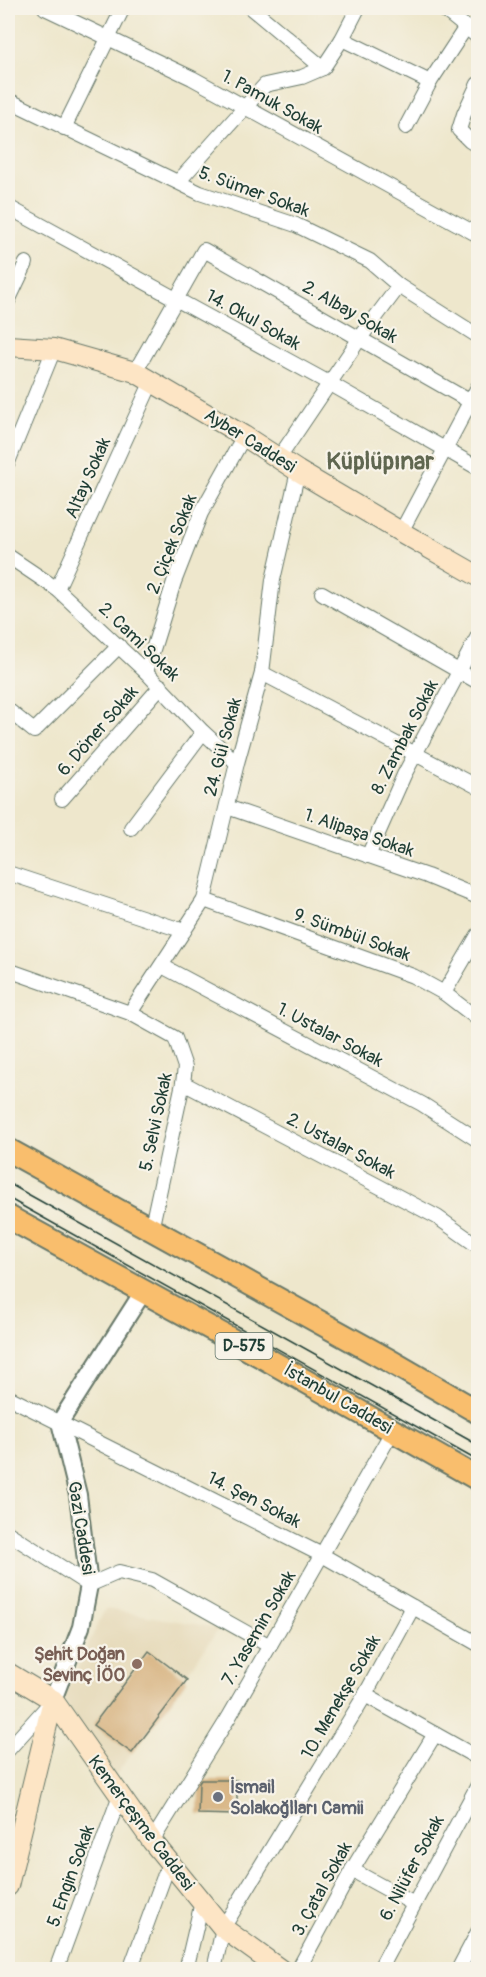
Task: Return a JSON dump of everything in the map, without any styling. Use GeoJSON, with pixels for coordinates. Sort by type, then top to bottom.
{"type":"FeatureCollection","features":[{"type":"Feature","properties":{"kind":"highway"},"geometry":{"type":"LineString","coordinates":[[8,1150],[478,1412]]}},
{"type":"Feature","properties":{"kind":"highway","name":"İstanbul Caddesi"},"geometry":{"type":"LineString","coordinates":[[8,1217],[478,1479]]}},
{"type":"Feature","properties":{"kind":"main road","name":"Ayber Caddesi"},"geometry":{"type":"LineString","coordinates":[[8,346],[54,349],[143,377],[478,576]]}},
{"type":"Feature","properties":{"kind":"main road","name":"Kemerçeşme Caddesi"},"geometry":{"type":"LineString","coordinates":[[8,1673],[53,1700],[152,1841],[223,1928],[280,1970]]}},
{"type":"Feature","properties":{"kind":"main road","name":"Gazi Caddesi"},"geometry":{"type":"LineString","coordinates":[[8,1886],[53,1700]]}},
{"type":"Feature","properties":{"kind":"street","name":"1. Pamuk Sokak"},"geometry":{"type":"LineString","coordinates":[[46,8],[192,78],[478,235]]}},
{"type":"Feature","properties":{"kind":"street"},"geometry":{"type":"LineString","coordinates":[[64,128],[123,8]]}},
{"type":"Feature","properties":{"kind":"street"},"geometry":{"type":"LineString","coordinates":[[251,8],[323,68]]}},
{"type":"Feature","properties":{"kind":"street"},"geometry":{"type":"LineString","coordinates":[[178,182],[265,85],[302,77],[323,68],[358,8]]}},
{"type":"Feature","properties":{"kind":"street"},"geometry":{"type":"LineString","coordinates":[[442,8],[478,37]]}},
{"type":"Feature","properties":{"kind":"street"},"geometry":{"type":"LineString","coordinates":[[406,127],[430,82],[466,27]]}},
{"type":"Feature","properties":{"kind":"street"},"geometry":{"type":"LineString","coordinates":[[342,39],[430,82]]}},
{"type":"Feature","properties":{"kind":"street"},"geometry":{"type":"LineString","coordinates":[[478,84],[459,130],[478,146]]}},
{"type":"Feature","properties":{"kind":"street","name":"5. Sümer Sokak"},"geometry":{"type":"LineString","coordinates":[[8,100],[200,193],[296,225],[370,261],[399,286],[478,336]]}},
{"type":"Feature","properties":{"kind":"street","name":"14. Okul Sokak"},"geometry":{"type":"LineString","coordinates":[[8,207],[329,383],[478,468]]}},
{"type":"Feature","properties":{"kind":"street","name":"Altay Sokak"},"geometry":{"type":"LineString","coordinates":[[57,589],[175,298],[204,250]]}},
{"type":"Feature","properties":{"kind":"street","name":"2. Albay Sokak"},"geometry":{"type":"LineString","coordinates":[[204,250],[475,404]]}},
{"type":"Feature","properties":{"kind":"street"},"geometry":{"type":"LineString","coordinates":[[8,301],[26,263]]}},
{"type":"Feature","properties":{"kind":"street"},"geometry":{"type":"LineString","coordinates":[[279,458],[360,338],[399,286]]}},
{"type":"Feature","properties":{"kind":"street"},"geometry":{"type":"LineString","coordinates":[[8,462],[54,349]]}},
{"type":"Feature","properties":{"kind":"street"},"geometry":{"type":"LineString","coordinates":[[401,532],[446,449],[475,404],[478,387]]}},
{"type":"Feature","properties":{"kind":"street","name":"2. Çiçek Sokak"},"geometry":{"type":"LineString","coordinates":[[146,672],[174,582],[201,513],[244,436]]}},
{"type":"Feature","properties":{"kind":"street","name":"24. Gül Sokak"},"geometry":{"type":"LineString","coordinates":[[130,1013],[204,900],[262,673],[273,580],[298,471]]}},
{"type":"Feature","properties":{"kind":"street","name":"2. Cami Sokak"},"geometry":{"type":"LineString","coordinates":[[8,556],[57,589],[146,672],[237,764]]}},
{"type":"Feature","properties":{"kind":"street"},"geometry":{"type":"LineString","coordinates":[[322,593],[478,682]]}},
{"type":"Feature","properties":{"kind":"street","name":"8. Zambak Sokak"},"geometry":{"type":"LineString","coordinates":[[368,856],[415,753],[478,636]]}},
{"type":"Feature","properties":{"kind":"street"},"geometry":{"type":"LineString","coordinates":[[8,710],[34,730],[119,646]]}},
{"type":"Feature","properties":{"kind":"street"},"geometry":{"type":"LineString","coordinates":[[262,673],[478,787]]}},
{"type":"Feature","properties":{"kind":"street","name":"6. Döner Sokak"},"geometry":{"type":"LineString","coordinates":[[62,799],[160,686]]}},
{"type":"Feature","properties":{"kind":"street"},"geometry":{"type":"LineString","coordinates":[[131,828],[203,732]]}},
{"type":"Feature","properties":{"kind":"street","name":"1. Alipaşa Sokak"},"geometry":{"type":"LineString","coordinates":[[226,807],[427,876],[478,897]]}},
{"type":"Feature","properties":{"kind":"street"},"geometry":{"type":"LineString","coordinates":[[8,873],[184,931]]}},
{"type":"Feature","properties":{"kind":"street","name":"9. Sümbül Sokak"},"geometry":{"type":"LineString","coordinates":[[204,900],[413,976],[444,993],[478,1019]]}},
{"type":"Feature","properties":{"kind":"street"},"geometry":{"type":"LineString","coordinates":[[444,993],[478,935]]}},
{"type":"Feature","properties":{"kind":"street","name":"1. Ustalar Sokak"},"geometry":{"type":"LineString","coordinates":[[162,966],[422,1104],[478,1140]]}},
{"type":"Feature","properties":{"kind":"street","name":"5. Selvi Sokak"},"geometry":{"type":"LineString","coordinates":[[8,970],[130,1013],[175,1038],[185,1067],[151,1230]]}},
{"type":"Feature","properties":{"kind":"street","name":"2. Ustalar Sokak"},"geometry":{"type":"LineString","coordinates":[[183,1083],[437,1217],[478,1246]]}},
{"type":"Feature","properties":{"kind":"street"},"geometry":{"type":"LineString","coordinates":[[60,1422],[144,1292]]}},
{"type":"Feature","properties":{"kind":"street","name":"14. Şen Sokak"},"geometry":{"type":"LineString","coordinates":[[8,1397],[322,1555],[478,1644]]}},
{"type":"Feature","properties":{"kind":"street","name":"Gazi Caddesi"},"geometry":{"type":"LineString","coordinates":[[53,1700],[81,1627],[89,1585],[78,1495],[60,1422]]}},
{"type":"Feature","properties":{"kind":"street","name":"7. Yasemin Sokak"},"geometry":{"type":"LineString","coordinates":[[152,1841],[229,1717],[393,1430]]}},
{"type":"Feature","properties":{"kind":"street"},"geometry":{"type":"LineString","coordinates":[[8,1533],[89,1585],[118,1572],[152,1580],[270,1646]]}},
{"type":"Feature","properties":{"kind":"street","name":"10. Menekşe Sokak"},"geometry":{"type":"LineString","coordinates":[[214,1970],[223,1928],[365,1695],[413,1607]]}},
{"type":"Feature","properties":{"kind":"street"},"geometry":{"type":"LineString","coordinates":[[365,1695],[478,1758]]}},
{"type":"Feature","properties":{"kind":"street"},"geometry":{"type":"LineString","coordinates":[[8,1749],[53,1700]]}},
{"type":"Feature","properties":{"kind":"street","name":"3. Çatal Sokak"},"geometry":{"type":"LineString","coordinates":[[298,1970],[352,1870],[435,1734]]}},
{"type":"Feature","properties":{"kind":"street","name":"6. Nilüfer Sokak"},"geometry":{"type":"LineString","coordinates":[[379,1970],[478,1785]]}},
{"type":"Feature","properties":{"kind":"street","name":"5. Engin Sokak"},"geometry":{"type":"LineString","coordinates":[[56,1970],[120,1795]]}},
{"type":"Feature","properties":{"kind":"street"},"geometry":{"type":"LineString","coordinates":[[130,1970],[169,1863]]}},
{"type":"Feature","properties":{"kind":"street"},"geometry":{"type":"LineString","coordinates":[[352,1870],[414,1904]]}},
{"type":"Feature","properties":{"kind":"street"},"geometry":{"type":"LineString","coordinates":[[186,1970],[202,1902]]}},
{"type":"Feature","properties":{"kind":"street"},"geometry":{"type":"LineString","coordinates":[[459,1970],[478,1932]]}},
{"type":"Feature","properties":{"kind":"shaded area","name":"Şehit Doğan Sevinç İÖO"},"geometry":{"type":"Polygon","coordinates":[[[105,1609],[219,1628],[113,1779],[63,1699],[105,1609]]]}},
{"type":"Feature","properties":{"kind":"building"},"geometry":{"type":"Polygon","coordinates":[[[149,1651],[187,1680],[132,1753],[93,1725],[149,1651]]]}},
{"type":"Feature","properties":{"kind":"building","name":"İsmail Solakoğlları Camii"},"geometry":{"type":"Polygon","coordinates":[[[201,1780],[237,1780],[237,1815],[198,1814],[201,1780]]]}},
{"type":"Feature","properties":{"kind":"tram line"},"geometry":{"type":"LineString","coordinates":[[8,1183],[478,1445]]}},
{"type":"Feature","properties":{"kind":"tram line"},"geometry":{"type":"LineString","coordinates":[[8,1198],[478,1461]]}},
{"type":"Feature","properties":{"kind":"place","name":"Şehit Doğan Sevinç İÖO"},"geometry":{"type":"Point","coordinates":[137,1664]}},
{"type":"Feature","properties":{"kind":"place","name":"İsmail Solakoğlları Camii"},"geometry":{"type":"Point","coordinates":[218,1797]}},
{"type":"Feature","properties":{"kind":"district","name":"Küplüpınar"},"geometry":{"type":"Point","coordinates":[380,461]}}]}
